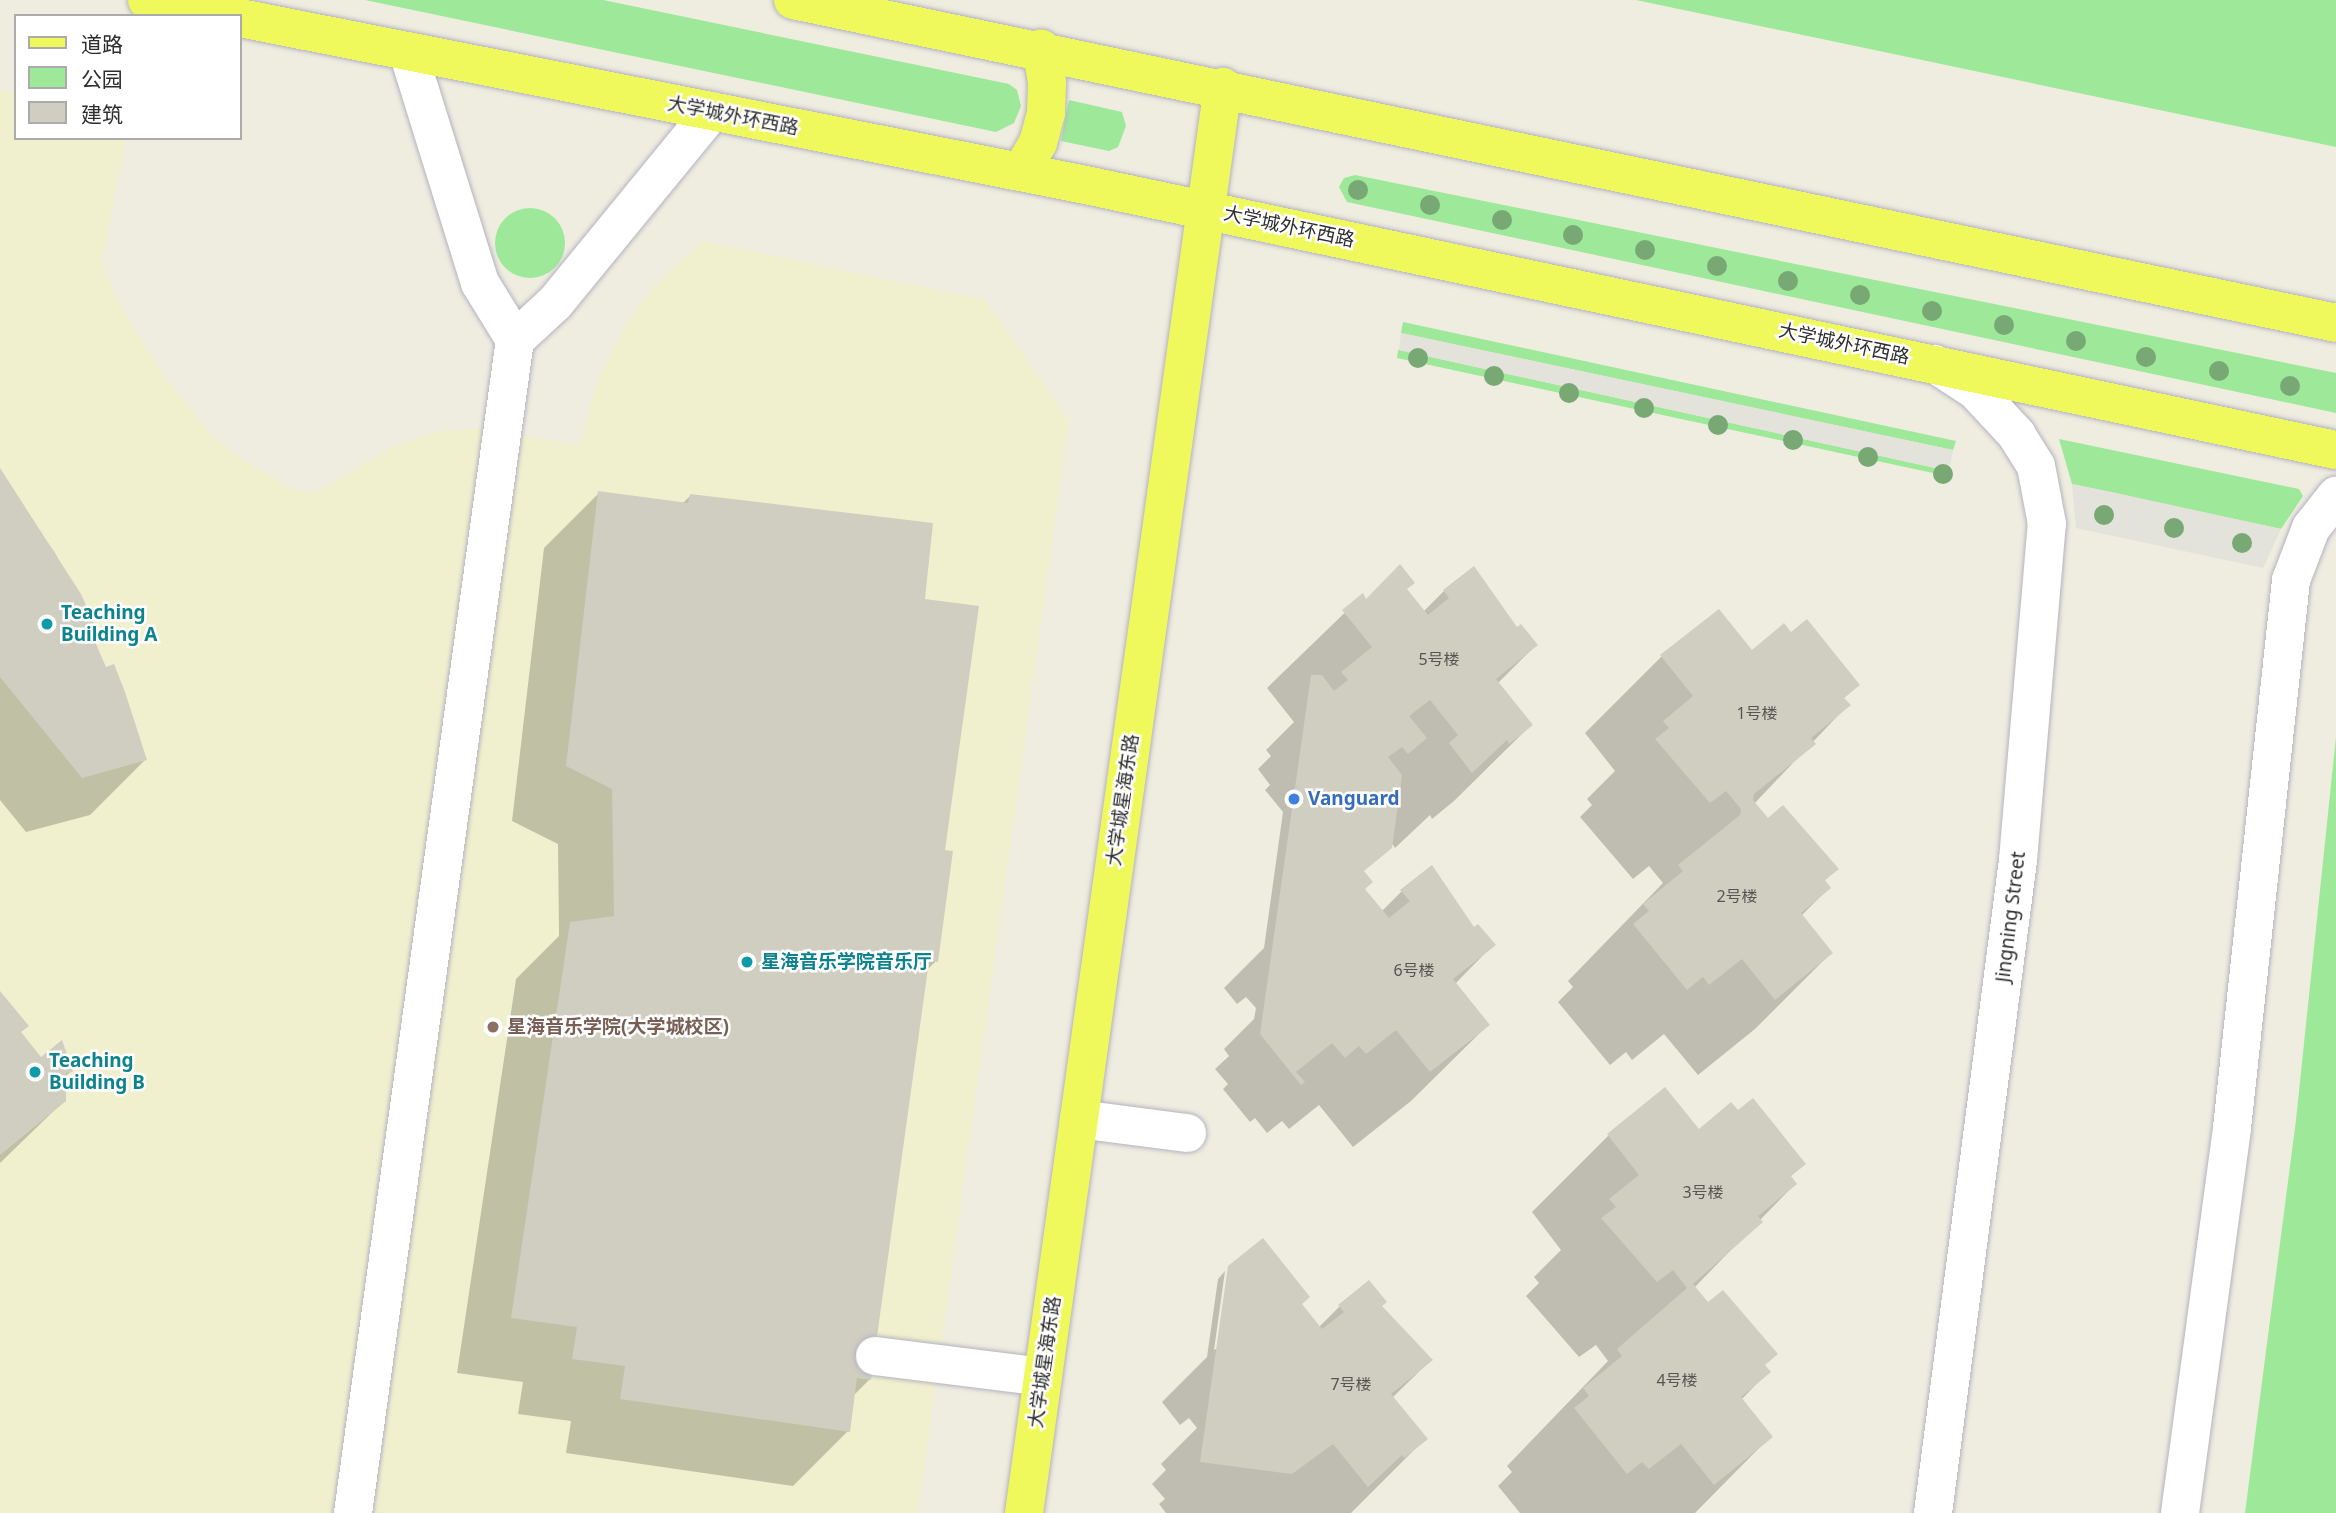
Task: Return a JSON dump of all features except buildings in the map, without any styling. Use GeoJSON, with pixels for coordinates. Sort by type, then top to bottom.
{"type":"FeatureCollection","features":[{"type":"Feature","properties":{"kind":"main road"},"geometry":{"type":"LineString","coordinates":[[147,0],[217,14]]}},
{"type":"Feature","properties":{"kind":"main road"},"geometry":{"type":"LineString","coordinates":[[793,0],[1223,87],[2336,323]]}},
{"type":"Feature","properties":{"kind":"main road","name":"大学城外环西路"},"geometry":{"type":"LineString","coordinates":[[242,18],[1206,210],[2336,450]]}},
{"type":"Feature","properties":{"kind":"main road"},"geometry":{"type":"LineString","coordinates":[[1021,173],[1038,143],[1046,113],[1047,82],[1041,49]]}},
{"type":"Feature","properties":{"kind":"main road","name":"大学城星海东路"},"geometry":{"type":"LineString","coordinates":[[1024,1513],[1223,87]]}},
{"type":"Feature","properties":{"kind":"street"},"geometry":{"type":"LineString","coordinates":[[354,1513],[515,340],[480,282],[408,52]]}},
{"type":"Feature","properties":{"kind":"street"},"geometry":{"type":"LineString","coordinates":[[515,340],[555,303],[712,111]]}},
{"type":"Feature","properties":{"kind":"street","name":"Jingning Street"},"geometry":{"type":"LineString","coordinates":[[1933,363],[1975,390],[2017,435],[2036,466],[2047,524],[2018,860],[1933,1513]]}},
{"type":"Feature","properties":{"kind":"street"},"geometry":{"type":"LineString","coordinates":[[2180,1513],[2232,1128],[2291,580],[2311,528],[2336,496]]}},
{"type":"Feature","properties":{"kind":"street"},"geometry":{"type":"LineString","coordinates":[[1079,1119],[1187,1133]]}},
{"type":"Feature","properties":{"kind":"street"},"geometry":{"type":"LineString","coordinates":[[875,1356],[1043,1377]]}},
{"type":"Feature","properties":{"kind":"shaded area","name":"星海音乐学院(大学城校区)"},"geometry":{"type":"Polygon","coordinates":[[[0,90],[14,93],[14,140],[126,140],[102,264],[122,308],[164,376],[210,433],[238,457],[294,490],[310,492],[325,487],[394,446],[439,431],[477,429],[579,445],[599,376],[631,316],[657,283],[702,241],[986,300],[1069,421],[918,1513],[0,1513],[0,90]]]}},
{"type":"Feature","properties":{"kind":"shaded area"},"geometry":{"type":"Polygon","coordinates":[[[1401,333],[1953,450],[1949,471],[1399,350],[1401,333]]]}},
{"type":"Feature","properties":{"kind":"shaded area"},"geometry":{"type":"Polygon","coordinates":[[[2072,484],[2281,529],[2263,568],[2076,528],[2072,484]]]}},
{"type":"Feature","properties":{"kind":"green space"},"geometry":{"type":"Polygon","coordinates":[[[365,0],[603,0],[1009,84],[1017,90],[1021,106],[1014,123],[996,132],[365,0]]]}},
{"type":"Feature","properties":{"kind":"green space"},"geometry":{"type":"Polygon","coordinates":[[[1636,0],[2336,0],[2336,147],[1636,0]]]}},
{"type":"Feature","properties":{"kind":"green space"},"geometry":{"type":"Polygon","coordinates":[[[1069,100],[1122,112],[1126,126],[1118,147],[1109,151],[1061,141],[1069,100]]]}},
{"type":"Feature","properties":{"kind":"green space"},"geometry":{"type":"Polygon","coordinates":[[[1355,175],[2336,373],[2336,413],[1347,202],[1339,187],[1344,178],[1355,175]]]}},
{"type":"Feature","properties":{"kind":"green space"},"geometry":{"type":"Polygon","coordinates":[[[530,208],[555,218],[565,243],[555,268],[530,278],[505,268],[495,243],[505,218],[530,208]]]}},
{"type":"Feature","properties":{"kind":"green space"},"geometry":{"type":"Polygon","coordinates":[[[1403,322],[1956,441],[1953,450],[1401,333],[1403,322]]]}},
{"type":"Feature","properties":{"kind":"green space"},"geometry":{"type":"Polygon","coordinates":[[[1398,350],[1949,471],[1947,476],[1397,358],[1398,350]]]}},
{"type":"Feature","properties":{"kind":"green space"},"geometry":{"type":"Polygon","coordinates":[[[2059,439],[2299,489],[2303,496],[2281,529],[2072,484],[2059,439]]]}},
{"type":"Feature","properties":{"kind":"green space"},"geometry":{"type":"Polygon","coordinates":[[[2336,737],[2336,1513],[2245,1513],[2296,1120],[2336,737]]]}},
{"type":"Feature","properties":{"kind":"place","name":"Teaching Building A"},"geometry":{"type":"Point","coordinates":[47,624]}},
{"type":"Feature","properties":{"kind":"place","name":"Vanguard"},"geometry":{"type":"Point","coordinates":[1294,799]}},
{"type":"Feature","properties":{"kind":"place","name":"星海音乐学院音乐厅"},"geometry":{"type":"Point","coordinates":[747,962]}},
{"type":"Feature","properties":{"kind":"place","name":"星海音乐学院(大学城校区)"},"geometry":{"type":"Point","coordinates":[493,1027]}},
{"type":"Feature","properties":{"kind":"place","name":"Teaching Building B"},"geometry":{"type":"Point","coordinates":[35,1072]}}]}
